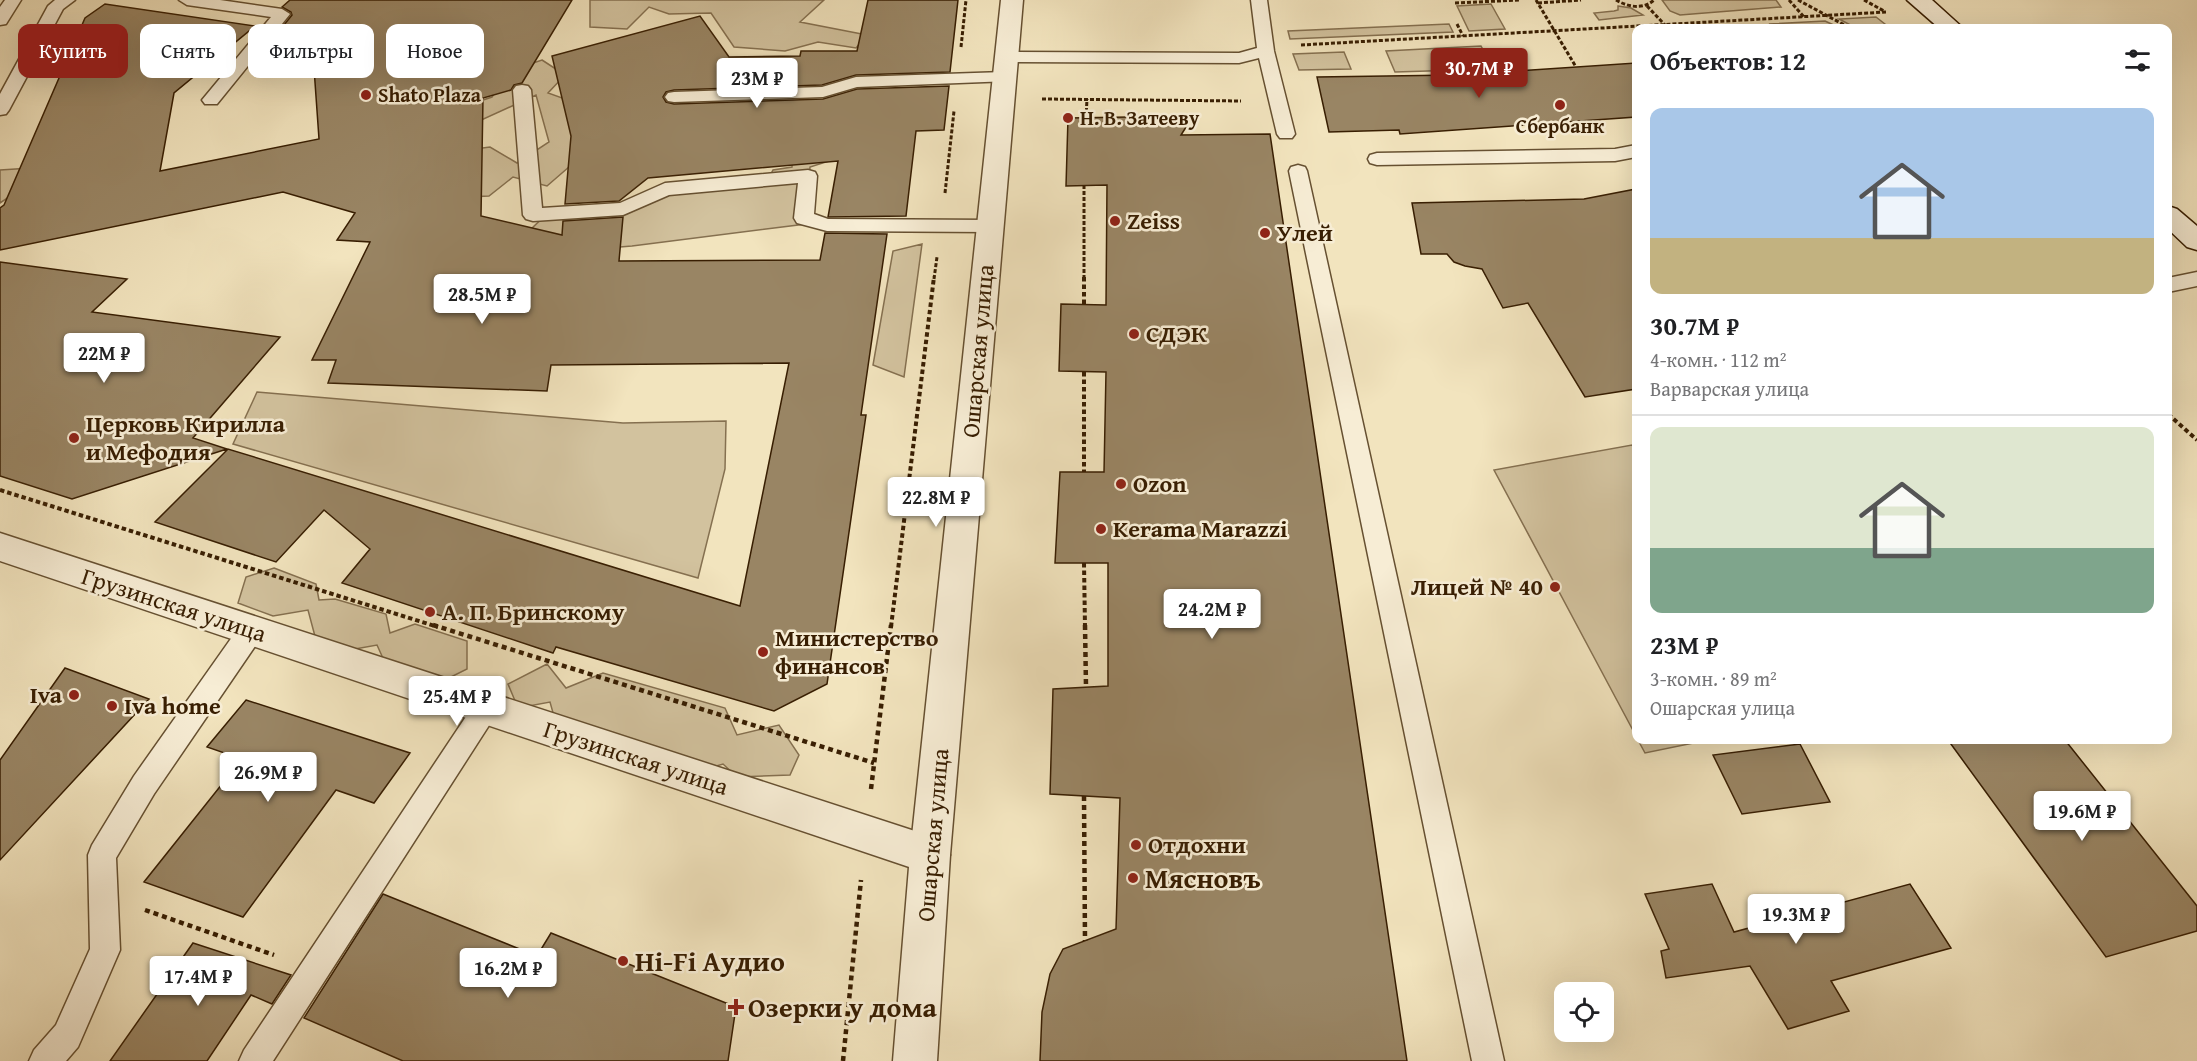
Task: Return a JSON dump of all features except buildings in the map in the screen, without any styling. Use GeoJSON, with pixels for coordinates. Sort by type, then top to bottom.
{"type":"FeatureCollection","features":[{"type":"Feature","properties":{"kind":"street","name":"Ошарская улица"},"geometry":{"type":"LineString","coordinates":[[915,1061],[930,855],[1012,0]]}},
{"type":"Feature","properties":{"kind":"street"},"geometry":{"type":"LineString","coordinates":[[1918,0],[1947,24]]}},
{"type":"Feature","properties":{"kind":"street"},"geometry":{"type":"LineString","coordinates":[[2172,219],[2197,241]]}},
{"type":"Feature","properties":{"kind":"street","name":"Грузинская улица"},"geometry":{"type":"LineString","coordinates":[[2,550],[930,855]]}},
{"type":"Feature","properties":{"kind":"lane"},"geometry":{"type":"LineString","coordinates":[[0,20],[13,0]]}},
{"type":"Feature","properties":{"kind":"lane"},"geometry":{"type":"LineString","coordinates":[[0,110],[56,6],[68,0]]}},
{"type":"Feature","properties":{"kind":"lane"},"geometry":{"type":"LineString","coordinates":[[187,0],[282,14],[210,100]]}},
{"type":"Feature","properties":{"kind":"lane"},"geometry":{"type":"LineString","coordinates":[[1259,0],[1266,51],[1286,134]]}},
{"type":"Feature","properties":{"kind":"lane"},"geometry":{"type":"LineString","coordinates":[[674,97],[823,92],[856,82],[1004,78],[1239,58],[1266,51]]}},
{"type":"Feature","properties":{"kind":"lane"},"geometry":{"type":"LineString","coordinates":[[522,90],[533,215],[623,209],[665,189],[808,176],[804,218],[827,225],[990,226]]}},
{"type":"Feature","properties":{"kind":"lane"},"geometry":{"type":"LineString","coordinates":[[1377,159],[1615,155],[1632,152]]}},
{"type":"Feature","properties":{"kind":"lane"},"geometry":{"type":"LineString","coordinates":[[1298,171],[1488,1061]]}},
{"type":"Feature","properties":{"kind":"lane"},"geometry":{"type":"LineString","coordinates":[[2172,284],[2197,279]]}},
{"type":"Feature","properties":{"kind":"lane"},"geometry":{"type":"LineString","coordinates":[[45,1061],[67,1036],[105,950],[102,855],[144,785],[251,631]]}},
{"type":"Feature","properties":{"kind":"lane"},"geometry":{"type":"LineString","coordinates":[[255,1061],[486,708]]}},
{"type":"Feature","properties":{"kind":"path"},"geometry":{"type":"LineString","coordinates":[[843,1061],[865,834],[941,225],[966,0]]}},
{"type":"Feature","properties":{"kind":"path"},"geometry":{"type":"LineString","coordinates":[[1455,3],[1520,0]]}},
{"type":"Feature","properties":{"kind":"path"},"geometry":{"type":"LineString","coordinates":[[1576,67],[1537,1],[1581,0]]}},
{"type":"Feature","properties":{"kind":"path"},"geometry":{"type":"LineString","coordinates":[[1616,0],[1627,6],[1647,6],[1654,0]]}},
{"type":"Feature","properties":{"kind":"path"},"geometry":{"type":"LineString","coordinates":[[1789,0],[1804,17]]}},
{"type":"Feature","properties":{"kind":"path"},"geometry":{"type":"LineString","coordinates":[[1798,0],[1842,24]]}},
{"type":"Feature","properties":{"kind":"path"},"geometry":{"type":"LineString","coordinates":[[1647,6],[1664,24]]}},
{"type":"Feature","properties":{"kind":"path"},"geometry":{"type":"LineString","coordinates":[[1682,24],[1886,12]]}},
{"type":"Feature","properties":{"kind":"path"},"geometry":{"type":"LineString","coordinates":[[1457,24],[1463,36]]}},
{"type":"Feature","properties":{"kind":"path"},"geometry":{"type":"LineString","coordinates":[[1301,45],[1632,27]]}},
{"type":"Feature","properties":{"kind":"path"},"geometry":{"type":"LineString","coordinates":[[1004,78],[1087,99],[1277,101]]}},
{"type":"Feature","properties":{"kind":"path"},"geometry":{"type":"LineString","coordinates":[[1086,118],[1087,99]]}},
{"type":"Feature","properties":{"kind":"path"},"geometry":{"type":"LineString","coordinates":[[1084,185],[1084,304]]}},
{"type":"Feature","properties":{"kind":"path"},"geometry":{"type":"LineString","coordinates":[[1084,372],[1084,472]]}},
{"type":"Feature","properties":{"kind":"path"},"geometry":{"type":"LineString","coordinates":[[2172,418],[2197,440]]}},
{"type":"Feature","properties":{"kind":"path"},"geometry":{"type":"LineString","coordinates":[[0,490],[874,763]]}},
{"type":"Feature","properties":{"kind":"path"},"geometry":{"type":"LineString","coordinates":[[1084,563],[1086,687]]}},
{"type":"Feature","properties":{"kind":"path"},"geometry":{"type":"LineString","coordinates":[[1084,796],[1084,941]]}},
{"type":"Feature","properties":{"kind":"path"},"geometry":{"type":"LineString","coordinates":[[103,896],[314,970]]}},
{"type":"Feature","properties":{"kind":"shaded area"},"geometry":{"type":"Polygon","coordinates":[[[590,0],[824,0],[800,22],[867,35],[856,48],[818,42],[785,51],[734,47],[711,13],[669,14],[649,7],[627,29],[590,27],[590,0]]]}},
{"type":"Feature","properties":{"kind":"shaded area"},"geometry":{"type":"Polygon","coordinates":[[[1662,0],[1776,0],[1781,7],[1680,15],[1670,11],[1662,0]]]}},
{"type":"Feature","properties":{"kind":"shaded area"},"geometry":{"type":"Polygon","coordinates":[[[1491,4],[1505,29],[1469,31],[1457,6],[1491,4]]]}},
{"type":"Feature","properties":{"kind":"shaded area"},"geometry":{"type":"Polygon","coordinates":[[[1618,6],[1631,8],[1643,15],[1599,20],[1594,13],[1618,10],[1618,6]]]}},
{"type":"Feature","properties":{"kind":"shaded area"},"geometry":{"type":"Polygon","coordinates":[[[1876,17],[1885,24],[1848,24],[1839,19],[1876,17]]]}},
{"type":"Feature","properties":{"kind":"shaded area"},"geometry":{"type":"Polygon","coordinates":[[[1825,21],[1831,24],[1770,24],[1825,21]]]}},
{"type":"Feature","properties":{"kind":"shaded area"},"geometry":{"type":"Polygon","coordinates":[[[1449,24],[1453,32],[1290,39],[1288,31],[1449,24]]]}},
{"type":"Feature","properties":{"kind":"shaded area"},"geometry":{"type":"Polygon","coordinates":[[[1481,46],[1494,69],[1395,72],[1386,51],[1481,46]]]}},
{"type":"Feature","properties":{"kind":"shaded area"},"geometry":{"type":"Polygon","coordinates":[[[1344,52],[1351,69],[1299,70],[1293,54],[1344,52]]]}},
{"type":"Feature","properties":{"kind":"shaded area"},"geometry":{"type":"Polygon","coordinates":[[[542,60],[565,75],[548,93],[582,105],[592,147],[547,186],[513,177],[489,196],[425,199],[421,156],[490,147],[517,163],[549,142],[536,95],[477,122],[447,112],[492,97],[509,71],[542,60]]]}},
{"type":"Feature","properties":{"kind":"shaded area"},"geometry":{"type":"Polygon","coordinates":[[[793,136],[832,160],[810,167],[806,224],[632,246],[559,252],[528,232],[553,208],[645,205],[669,194],[766,184],[773,170],[792,167],[793,136]]]}},
{"type":"Feature","properties":{"kind":"shaded area"},"geometry":{"type":"Polygon","coordinates":[[[77,165],[9,197],[0,203],[0,170],[77,165]]]}},
{"type":"Feature","properties":{"kind":"shaded area"},"geometry":{"type":"Polygon","coordinates":[[[922,244],[904,377],[873,365],[893,251],[922,244]]]}},
{"type":"Feature","properties":{"kind":"shaded area"},"geometry":{"type":"Polygon","coordinates":[[[257,392],[623,423],[726,421],[725,469],[698,578],[233,444],[257,392]]]}},
{"type":"Feature","properties":{"kind":"shaded area"},"geometry":{"type":"Polygon","coordinates":[[[1632,445],[1632,729],[1494,470],[1632,445]]]}},
{"type":"Feature","properties":{"kind":"shaded area"},"geometry":{"type":"Polygon","coordinates":[[[274,568],[316,584],[319,600],[335,599],[386,614],[390,633],[415,624],[467,641],[467,669],[443,681],[387,667],[377,645],[355,649],[316,640],[308,610],[273,616],[238,603],[246,577],[274,568]]]}},
{"type":"Feature","properties":{"kind":"shaded area"},"geometry":{"type":"Polygon","coordinates":[[[547,664],[566,688],[603,673],[725,708],[737,735],[779,725],[799,755],[790,775],[737,777],[723,764],[699,771],[557,727],[550,702],[518,708],[508,684],[547,664]]]}},
{"type":"Feature","properties":{"kind":"shaded area"},"geometry":{"type":"Polygon","coordinates":[[[1640,744],[1689,744],[1645,753],[1640,744]]]}},
{"type":"Feature","properties":{"kind":"place","name":"Shato Plaza"},"geometry":{"type":"Point","coordinates":[366,95]}},
{"type":"Feature","properties":{"kind":"place","name":"Сбербанк"},"geometry":{"type":"Point","coordinates":[1560,105]}},
{"type":"Feature","properties":{"kind":"place","name":"Н. В. Затееву"},"geometry":{"type":"Point","coordinates":[1068,118]}},
{"type":"Feature","properties":{"kind":"place","name":"Zeiss"},"geometry":{"type":"Point","coordinates":[1115,221]}},
{"type":"Feature","properties":{"kind":"place","name":"Улей"},"geometry":{"type":"Point","coordinates":[1265,233]}},
{"type":"Feature","properties":{"kind":"place","name":"СДЭК"},"geometry":{"type":"Point","coordinates":[1134,334]}},
{"type":"Feature","properties":{"kind":"place","name":"Церковь Кирилла и Мефодия"},"geometry":{"type":"Point","coordinates":[74,438]}},
{"type":"Feature","properties":{"kind":"place","name":"Ozon"},"geometry":{"type":"Point","coordinates":[1121,484]}},
{"type":"Feature","properties":{"kind":"place","name":"Kerama Marazzi"},"geometry":{"type":"Point","coordinates":[1101,529]}},
{"type":"Feature","properties":{"kind":"place","name":"Лицей № 40"},"geometry":{"type":"Point","coordinates":[1555,587]}},
{"type":"Feature","properties":{"kind":"place","name":"А. П. Бринскому"},"geometry":{"type":"Point","coordinates":[430,612]}},
{"type":"Feature","properties":{"kind":"place","name":"Министерство финансов"},"geometry":{"type":"Point","coordinates":[763,652]}},
{"type":"Feature","properties":{"kind":"place","name":"Iva"},"geometry":{"type":"Point","coordinates":[74,695]}},
{"type":"Feature","properties":{"kind":"place","name":"Iva home"},"geometry":{"type":"Point","coordinates":[112,706]}},
{"type":"Feature","properties":{"kind":"place","name":"Отдохни"},"geometry":{"type":"Point","coordinates":[1136,845]}},
{"type":"Feature","properties":{"kind":"place","name":"Мясновъ"},"geometry":{"type":"Point","coordinates":[1133,878]}},
{"type":"Feature","properties":{"kind":"place","name":"Hi-Fi Аудио"},"geometry":{"type":"Point","coordinates":[623,961]}},
{"type":"Feature","properties":{"kind":"place","name":"Озерки у дома"},"geometry":{"type":"Point","coordinates":[736,1007]}}]}
